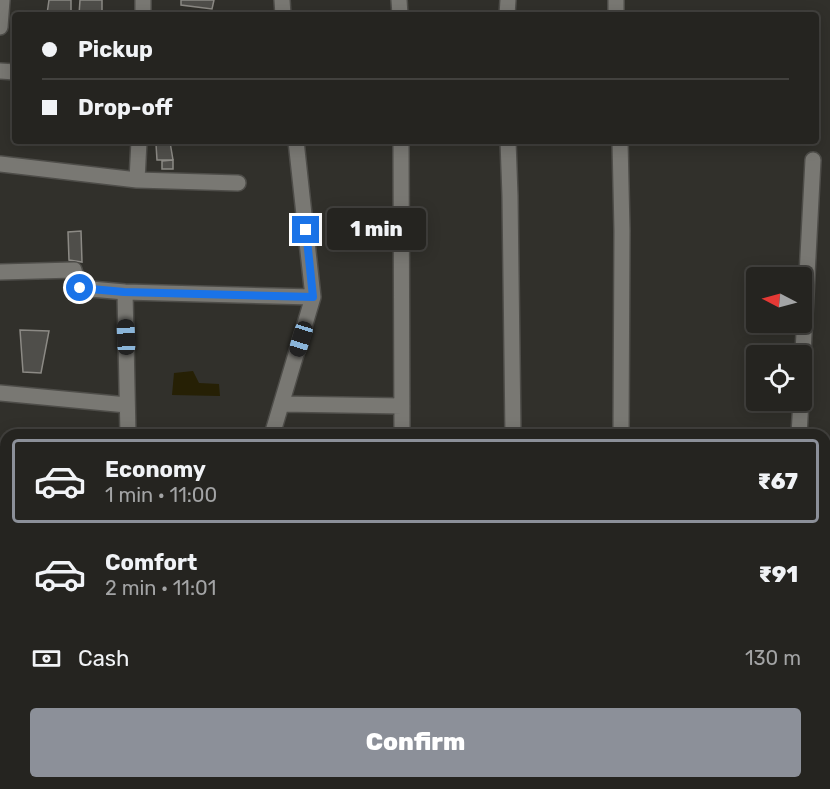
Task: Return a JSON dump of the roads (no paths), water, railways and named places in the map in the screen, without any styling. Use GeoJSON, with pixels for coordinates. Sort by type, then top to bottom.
{"type":"FeatureCollection","features":[{"type":"Feature","properties":{"kind":"street"},"geometry":{"type":"LineString","coordinates":[[0,27],[2,0]]}},
{"type":"Feature","properties":{"kind":"street"},"geometry":{"type":"LineString","coordinates":[[137,180],[139,144]]}},
{"type":"Feature","properties":{"kind":"street"},"geometry":{"type":"LineString","coordinates":[[274,429],[313,297],[296,144]]}},
{"type":"Feature","properties":{"kind":"street"},"geometry":{"type":"LineString","coordinates":[[401,144],[402,429]]}},
{"type":"Feature","properties":{"kind":"street"},"geometry":{"type":"LineString","coordinates":[[507,144],[513,429]]}},
{"type":"Feature","properties":{"kind":"street"},"geometry":{"type":"LineString","coordinates":[[620,144],[621,429]]}},
{"type":"Feature","properties":{"kind":"street"},"geometry":{"type":"LineString","coordinates":[[803,345],[813,160]]}},
{"type":"Feature","properties":{"kind":"street"},"geometry":{"type":"LineString","coordinates":[[0,164],[137,180],[238,183]]}},
{"type":"Feature","properties":{"kind":"street"},"geometry":{"type":"LineString","coordinates":[[0,272],[74,270],[80,288],[124,292],[313,297]]}},
{"type":"Feature","properties":{"kind":"street"},"geometry":{"type":"LineString","coordinates":[[124,292],[128,429]]}},
{"type":"Feature","properties":{"kind":"street"},"geometry":{"type":"LineString","coordinates":[[0,393],[128,405]]}},
{"type":"Feature","properties":{"kind":"street"},"geometry":{"type":"LineString","coordinates":[[282,404],[402,406]]}},
{"type":"Feature","properties":{"kind":"street"},"geometry":{"type":"LineString","coordinates":[[799,429],[800,411]]}}]}
